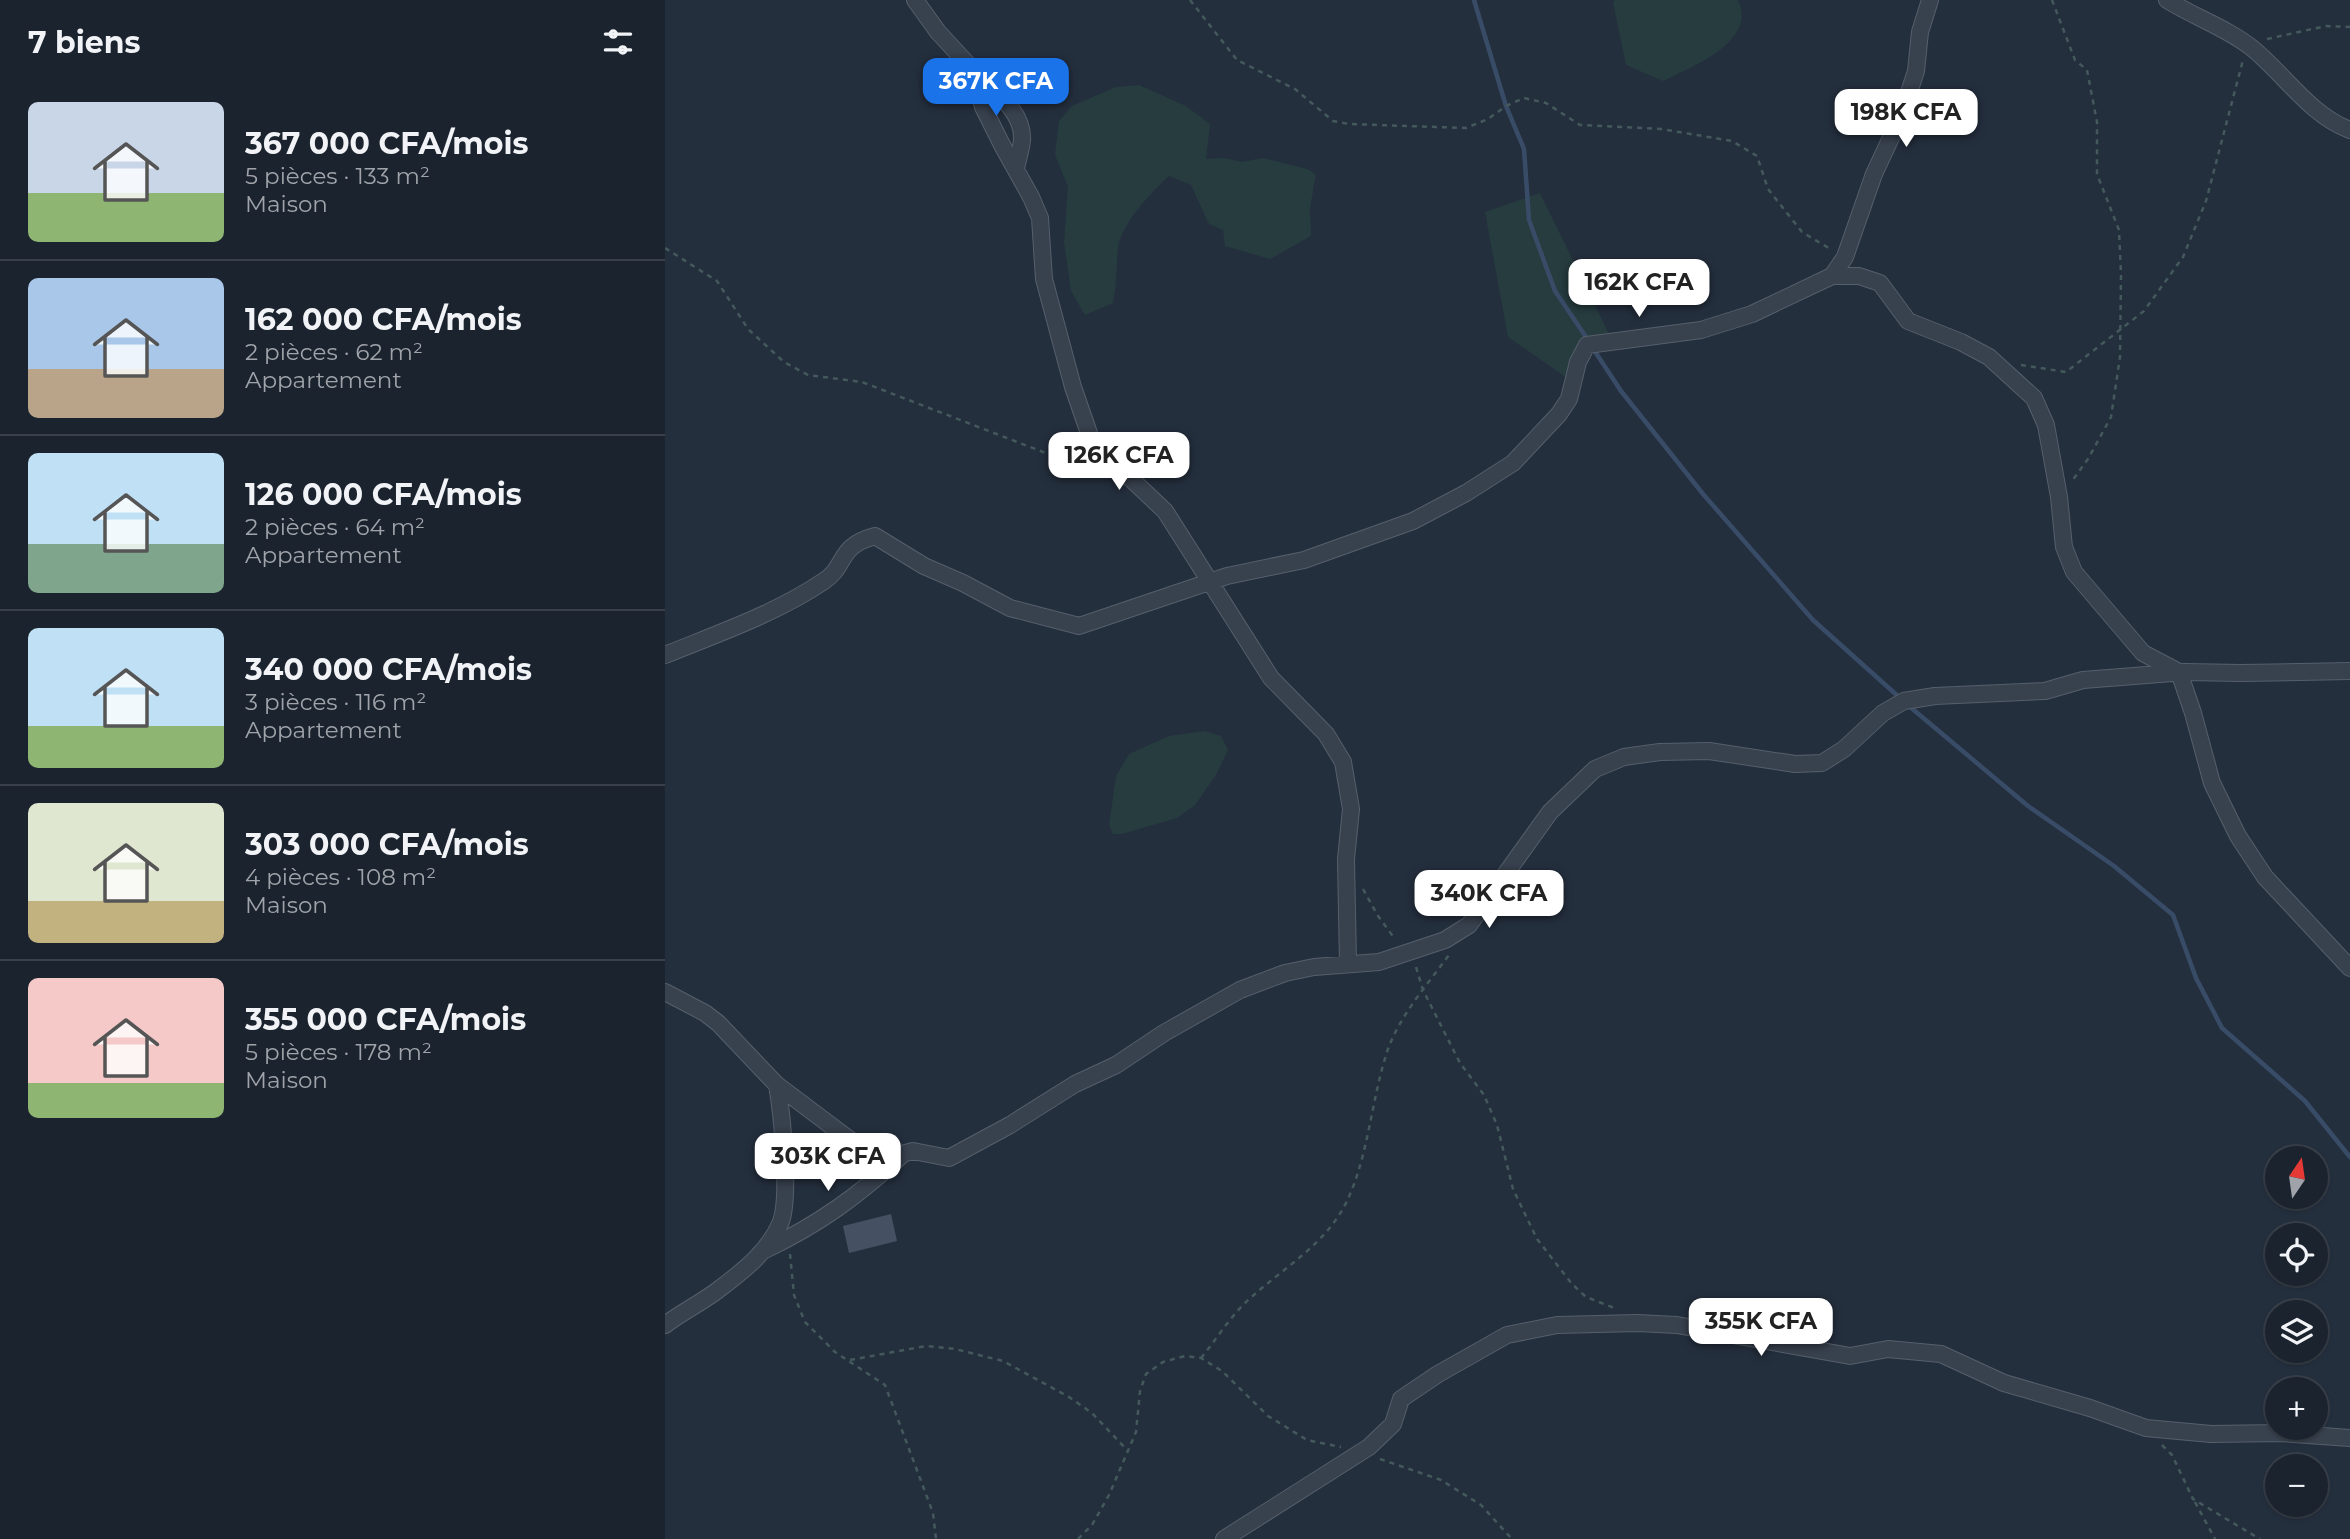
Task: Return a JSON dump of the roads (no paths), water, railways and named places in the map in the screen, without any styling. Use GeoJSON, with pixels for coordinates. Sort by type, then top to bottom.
{"type":"FeatureCollection","features":[{"type":"Feature","properties":{"kind":"street"},"geometry":{"type":"LineString","coordinates":[[915,0],[938,32],[1010,106],[1020,122],[1023,138],[1016,168]]}},
{"type":"Feature","properties":{"kind":"street"},"geometry":{"type":"LineString","coordinates":[[1832,276],[1845,257],[1874,174],[1902,114],[1916,71],[1920,32],[1930,0]]}},
{"type":"Feature","properties":{"kind":"street"},"geometry":{"type":"LineString","coordinates":[[2167,0],[2246,44],[2322,115],[2344,128],[2350,145]]}},
{"type":"Feature","properties":{"kind":"street"},"geometry":{"type":"LineString","coordinates":[[974,71],[983,107],[1039,218],[1044,279],[1073,387],[1092,442],[1165,511],[1272,678],[1326,734],[1343,762],[1351,809],[1346,859],[1348,964]]}},
{"type":"Feature","properties":{"kind":"street"},"geometry":{"type":"LineString","coordinates":[[665,655],[780,608],[827,579],[849,547],[861,539],[875,536],[923,566],[1010,608],[1079,626],[1227,576],[1304,560],[1413,520],[1466,494],[1513,463],[1559,414],[1569,399],[1578,362],[1587,345],[1701,330],[1752,314],[1832,276],[1859,276],[1880,283],[1907,321],[1961,342],[1989,357],[2034,398],[2046,425],[2059,497],[2064,547],[2074,572],[2143,653],[2179,672],[2212,783],[2238,836],[2265,877],[2350,968]]}},
{"type":"Feature","properties":{"kind":"street"},"geometry":{"type":"LineString","coordinates":[[665,992],[718,1023],[777,1085],[861,1150],[874,1157],[883,1158],[906,1152],[949,1158],[1010,1125],[1075,1084],[1116,1065],[1164,1033],[1240,990],[1285,973],[1314,967],[1379,962],[1445,940],[1469,925],[1550,812],[1595,769],[1624,757],[1660,752],[1709,751],[1795,764],[1822,763],[1844,750],[1884,713],[1904,701],[1935,696],[2045,691],[2083,680],[2179,672],[2350,671]]}},
{"type":"Feature","properties":{"kind":"street"},"geometry":{"type":"LineString","coordinates":[[665,1325],[687,1308],[716,1292],[762,1251],[780,1225],[784,1209],[782,1116],[777,1085]]}},
{"type":"Feature","properties":{"kind":"street"},"geometry":{"type":"LineString","coordinates":[[762,1251],[806,1230],[863,1191],[906,1152]]}},
{"type":"Feature","properties":{"kind":"street"},"geometry":{"type":"LineString","coordinates":[[1224,1539],[1362,1452],[1393,1424],[1401,1399],[1437,1374],[1507,1335],[1556,1325],[1678,1325],[1850,1356],[1888,1349],[1941,1354],[2004,1383],[2090,1408],[2146,1428],[2211,1434],[2281,1433],[2350,1438]]}},
{"type":"Feature","properties":{"kind":"waterway"},"geometry":{"type":"LineString","coordinates":[[1474,0],[1506,106],[1524,149],[1529,220],[1555,291],[1588,340]]}},
{"type":"Feature","properties":{"kind":"waterway"},"geometry":{"type":"LineString","coordinates":[[1592,347],[1621,391],[1703,494],[1813,620],[1900,698]]}},
{"type":"Feature","properties":{"kind":"waterway"},"geometry":{"type":"LineString","coordinates":[[1909,706],[2028,806],[2114,866],[2173,915],[2196,978],[2222,1028],[2305,1101],[2350,1157]]}}]}
